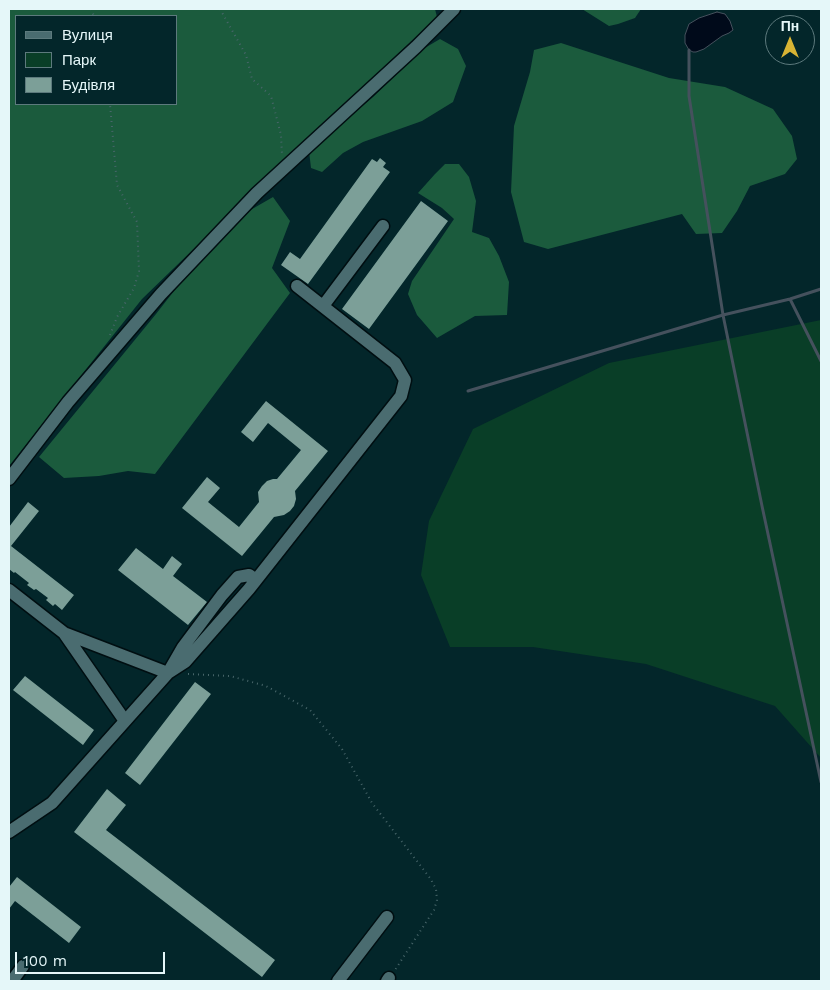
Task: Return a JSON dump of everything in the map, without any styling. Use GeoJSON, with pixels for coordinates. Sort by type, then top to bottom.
{"type":"FeatureCollection","features":[{"type":"Feature","properties":{"kind":"street"},"geometry":{"type":"LineString","coordinates":[[9,479],[68,402],[161,294],[257,193],[416,47],[454,9]]}},
{"type":"Feature","properties":{"kind":"street"},"geometry":{"type":"LineString","coordinates":[[323,306],[383,226]]}},
{"type":"Feature","properties":{"kind":"street"},"geometry":{"type":"LineString","coordinates":[[9,832],[52,803],[168,673],[183,647],[238,576],[249,575],[256,580],[401,396],[405,380],[395,363],[297,286]]}},
{"type":"Feature","properties":{"kind":"street"},"geometry":{"type":"LineString","coordinates":[[9,590],[64,633],[168,673]]}},
{"type":"Feature","properties":{"kind":"street"},"geometry":{"type":"LineString","coordinates":[[64,633],[125,721]]}},
{"type":"Feature","properties":{"kind":"street"},"geometry":{"type":"LineString","coordinates":[[339,981],[387,917]]}},
{"type":"Feature","properties":{"kind":"street"},"geometry":{"type":"LineString","coordinates":[[12,981],[23,966]]}},
{"type":"Feature","properties":{"kind":"path"},"geometry":{"type":"LineString","coordinates":[[220,9],[246,55],[252,79],[271,96],[281,135],[282,170]]}},
{"type":"Feature","properties":{"kind":"path"},"geometry":{"type":"LineString","coordinates":[[110,105],[118,185],[136,222],[139,271],[134,288],[110,335],[113,350]]}},
{"type":"Feature","properties":{"kind":"path"},"geometry":{"type":"LineString","coordinates":[[186,674],[230,676],[266,686],[310,710],[342,748],[372,803],[430,878],[436,889],[437,900],[434,910],[388,980]]}},
{"type":"Feature","properties":{"kind":"green space"},"geometry":{"type":"Polygon","coordinates":[[[9,9],[435,9],[437,17],[142,299],[9,466],[9,9]]]}},
{"type":"Feature","properties":{"kind":"green space"},"geometry":{"type":"Polygon","coordinates":[[[582,9],[641,9],[635,18],[609,26],[582,9]]]}},
{"type":"Feature","properties":{"kind":"green space"},"geometry":{"type":"Polygon","coordinates":[[[440,39],[458,49],[466,66],[453,102],[422,121],[363,142],[343,153],[322,172],[311,168],[309,151],[373,97],[423,49],[440,39]]]}},
{"type":"Feature","properties":{"kind":"green space"},"geometry":{"type":"Polygon","coordinates":[[[561,43],[669,78],[725,87],[773,109],[792,136],[797,159],[785,174],[750,186],[737,211],[722,233],[696,234],[682,214],[548,249],[524,242],[511,192],[514,126],[530,72],[534,50],[561,43]]]}},
{"type":"Feature","properties":{"kind":"green space"},"geometry":{"type":"Polygon","coordinates":[[[445,164],[459,164],[469,177],[476,201],[472,232],[489,238],[499,256],[509,282],[507,315],[475,316],[437,338],[417,315],[408,294],[412,281],[454,219],[442,208],[418,193],[445,164]]]}},
{"type":"Feature","properties":{"kind":"green space"},"geometry":{"type":"Polygon","coordinates":[[[273,197],[290,221],[272,268],[290,293],[155,474],[128,471],[99,476],[64,478],[39,457],[198,260],[240,216],[273,197]]]}},
{"type":"Feature","properties":{"kind":"green space"},"geometry":{"type":"Polygon","coordinates":[[[821,320],[821,758],[775,706],[646,664],[533,647],[450,647],[421,575],[429,521],[473,429],[609,363],[821,320]]]}},
{"type":"Feature","properties":{"kind":"water"},"geometry":{"type":"Polygon","coordinates":[[[717,12],[725,14],[733,30],[704,49],[696,52],[689,50],[685,43],[685,35],[689,24],[699,18],[717,12]]]}},
{"type":"Feature","properties":{"kind":"building"},"geometry":{"type":"Polygon","coordinates":[[[380,158],[386,163],[383,167],[390,172],[308,284],[281,265],[290,252],[300,259],[372,159],[377,162],[380,158]]]}},
{"type":"Feature","properties":{"kind":"building"},"geometry":{"type":"Polygon","coordinates":[[[421,201],[448,221],[369,329],[342,309],[421,201]]]}},
{"type":"Feature","properties":{"kind":"building"},"geometry":{"type":"Polygon","coordinates":[[[266,401],[328,451],[295,491],[296,499],[290,511],[284,515],[274,517],[242,556],[182,508],[207,477],[220,488],[208,502],[239,527],[259,502],[258,492],[262,486],[267,481],[277,479],[301,450],[268,423],[253,442],[241,432],[266,401]]]}},
{"type":"Feature","properties":{"kind":"building"},"geometry":{"type":"Polygon","coordinates":[[[28,502],[39,511],[11,546],[74,595],[62,610],[55,604],[53,606],[46,600],[48,598],[27,585],[29,583],[9,569],[9,527],[28,502]]]}},
{"type":"Feature","properties":{"kind":"building"},"geometry":{"type":"Polygon","coordinates":[[[136,548],[163,569],[172,556],[182,564],[173,576],[207,602],[188,625],[118,570],[136,548]]]}},
{"type":"Feature","properties":{"kind":"building"},"geometry":{"type":"Polygon","coordinates":[[[25,676],[94,730],[83,745],[13,690],[25,676]]]}},
{"type":"Feature","properties":{"kind":"building"},"geometry":{"type":"Polygon","coordinates":[[[195,682],[211,694],[140,785],[125,773],[195,682]]]}},
{"type":"Feature","properties":{"kind":"building"},"geometry":{"type":"Polygon","coordinates":[[[107,789],[126,805],[106,830],[275,960],[262,977],[74,832],[107,789]]]}},
{"type":"Feature","properties":{"kind":"building"},"geometry":{"type":"Polygon","coordinates":[[[17,877],[81,927],[69,943],[15,901],[9,909],[9,887],[17,877]]]}},
{"type":"Feature","properties":{"kind":"waterway"},"geometry":{"type":"LineString","coordinates":[[689,50],[689,96],[723,315],[821,782]]}},
{"type":"Feature","properties":{"kind":"waterway"},"geometry":{"type":"LineString","coordinates":[[468,391],[723,315],[790,299],[821,289]]}},
{"type":"Feature","properties":{"kind":"waterway"},"geometry":{"type":"LineString","coordinates":[[790,299],[821,361]]}}]}
